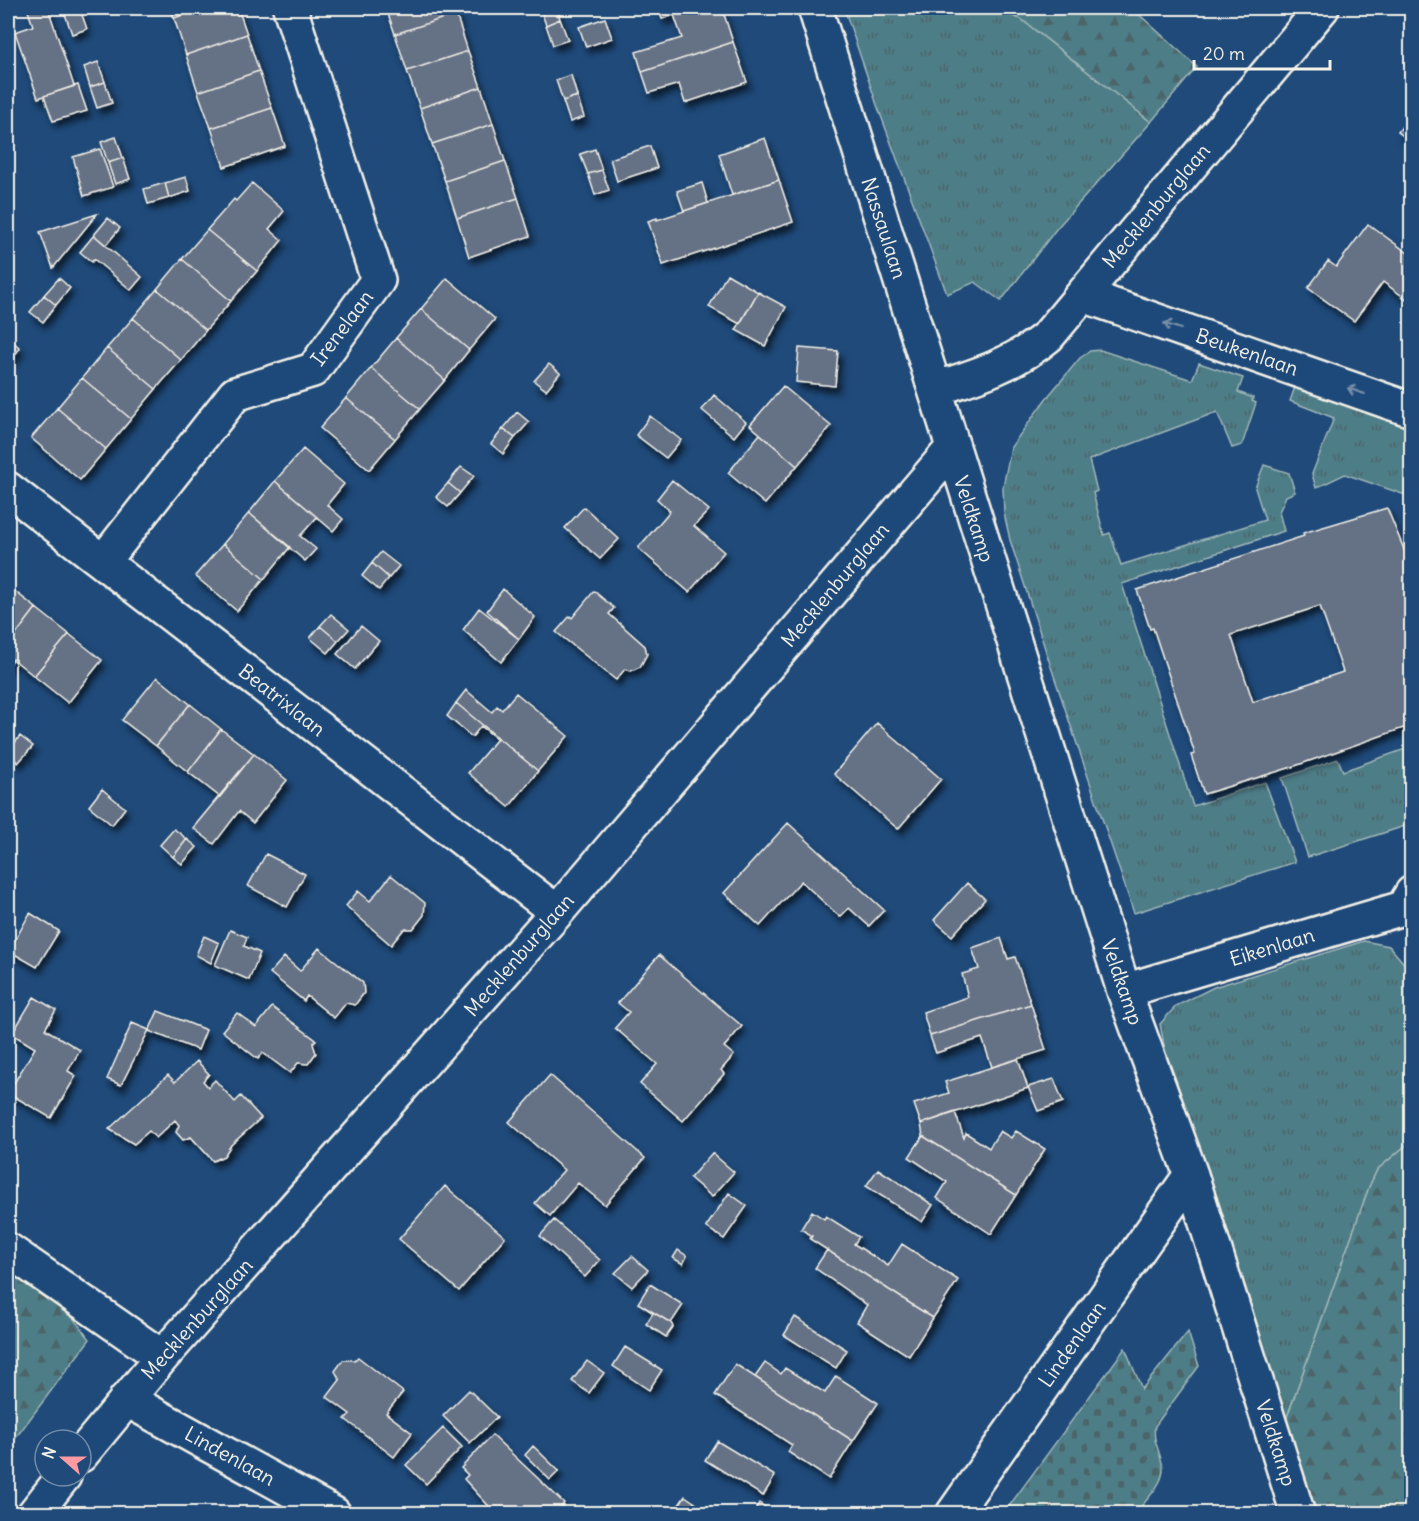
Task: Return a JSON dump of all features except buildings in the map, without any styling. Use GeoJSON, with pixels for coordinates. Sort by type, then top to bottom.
{"type":"FeatureCollection","features":[{"type":"Feature","properties":{"kind":"street","name":"Irenelaan"},"geometry":{"type":"LineString","coordinates":[[102,562],[235,394],[313,370],[378,280],[290,8]]}},
{"type":"Feature","properties":{"kind":"street","name":"Nassaulaan"},"geometry":{"type":"LineString","coordinates":[[814,8],[952,449]]}},
{"type":"Feature","properties":{"kind":"street","name":"Mecklenburglaan"},"geometry":{"type":"LineString","coordinates":[[935,389],[1004,365],[1028,353],[1048,336],[1323,8]]}},
{"type":"Feature","properties":{"kind":"street","name":"Beukenlaan"},"geometry":{"type":"LineString","coordinates":[[1083,295],[1412,410]]}},
{"type":"Feature","properties":{"kind":"street","name":"Mecklenburglaan"},"geometry":{"type":"LineString","coordinates":[[93,1440],[162,1357],[557,912],[952,449]]}},
{"type":"Feature","properties":{"kind":"street","name":"Veldkamp"},"geometry":{"type":"LineString","coordinates":[[952,449],[1124,991],[1191,1175],[1298,1514]]}},
{"type":"Feature","properties":{"kind":"street","name":"Beatrixlaan"},"geometry":{"type":"LineString","coordinates":[[8,489],[557,912]]}},
{"type":"Feature","properties":{"kind":"street","name":"Eikenlaan"},"geometry":{"type":"LineString","coordinates":[[1124,991],[1409,911]]}},
{"type":"Feature","properties":{"kind":"street","name":"Lindenlaan"},"geometry":{"type":"LineString","coordinates":[[953,1514],[1191,1175]]}},
{"type":"Feature","properties":{"kind":"street"},"geometry":{"type":"LineString","coordinates":[[8,1250],[162,1357]]}},
{"type":"Feature","properties":{"kind":"street","name":"Lindenlaan"},"geometry":{"type":"LineString","coordinates":[[126,1399],[334,1514]]}},
{"type":"Feature","properties":{"kind":"street"},"geometry":{"type":"LineString","coordinates":[[34,1514],[55,1488]]}},
{"type":"Feature","properties":{"kind":"green space"},"geometry":{"type":"Polygon","coordinates":[[[844,8],[990,8],[1021,19],[1151,122],[1057,228],[1001,301],[975,282],[947,294],[877,105],[844,8]]]}},
{"type":"Feature","properties":{"kind":"green space"},"geometry":{"type":"Polygon","coordinates":[[[990,8],[1132,8],[1197,67],[1151,122],[1021,19],[990,8]]]}},
{"type":"Feature","properties":{"kind":"green space"},"geometry":{"type":"Polygon","coordinates":[[[1100,350],[1192,380],[1199,363],[1243,378],[1238,392],[1253,398],[1252,401],[1256,403],[1242,445],[1232,448],[1217,412],[1089,460],[1097,491],[1093,493],[1104,535],[1110,533],[1121,565],[1265,520],[1255,488],[1264,465],[1289,473],[1295,492],[1286,496],[1279,512],[1284,531],[1122,584],[1193,806],[1265,782],[1295,862],[1134,913],[1051,667],[1010,540],[1004,513],[1003,487],[1011,447],[1045,400],[1080,358],[1090,351],[1100,350]]]}},
{"type":"Feature","properties":{"kind":"green space"},"geometry":{"type":"Polygon","coordinates":[[[1295,387],[1411,427],[1411,497],[1345,474],[1316,488],[1312,474],[1334,418],[1290,401],[1295,387]]]}},
{"type":"Feature","properties":{"kind":"green space"},"geometry":{"type":"Polygon","coordinates":[[[1411,747],[1411,816],[1405,826],[1308,857],[1282,778],[1338,759],[1343,771],[1411,747]]]}},
{"type":"Feature","properties":{"kind":"green space"},"geometry":{"type":"Polygon","coordinates":[[[1364,941],[1389,946],[1407,967],[1411,978],[1411,1141],[1377,1170],[1369,1187],[1286,1420],[1168,1067],[1160,1024],[1176,1006],[1214,987],[1364,941]]]}},
{"type":"Feature","properties":{"kind":"green space"},"geometry":{"type":"Polygon","coordinates":[[[1411,1141],[1411,1513],[1316,1513],[1286,1420],[1369,1187],[1377,1170],[1411,1141]]]}},
{"type":"Feature","properties":{"kind":"green space"},"geometry":{"type":"Polygon","coordinates":[[[8,1270],[74,1319],[90,1339],[8,1448],[8,1270]]]}},
{"type":"Feature","properties":{"kind":"green space"},"geometry":{"type":"Polygon","coordinates":[[[1188,1332],[1199,1366],[1155,1426],[1155,1437],[1163,1468],[1162,1474],[1153,1492],[1136,1513],[1004,1513],[1125,1348],[1142,1389],[1188,1332]]]}}]}
